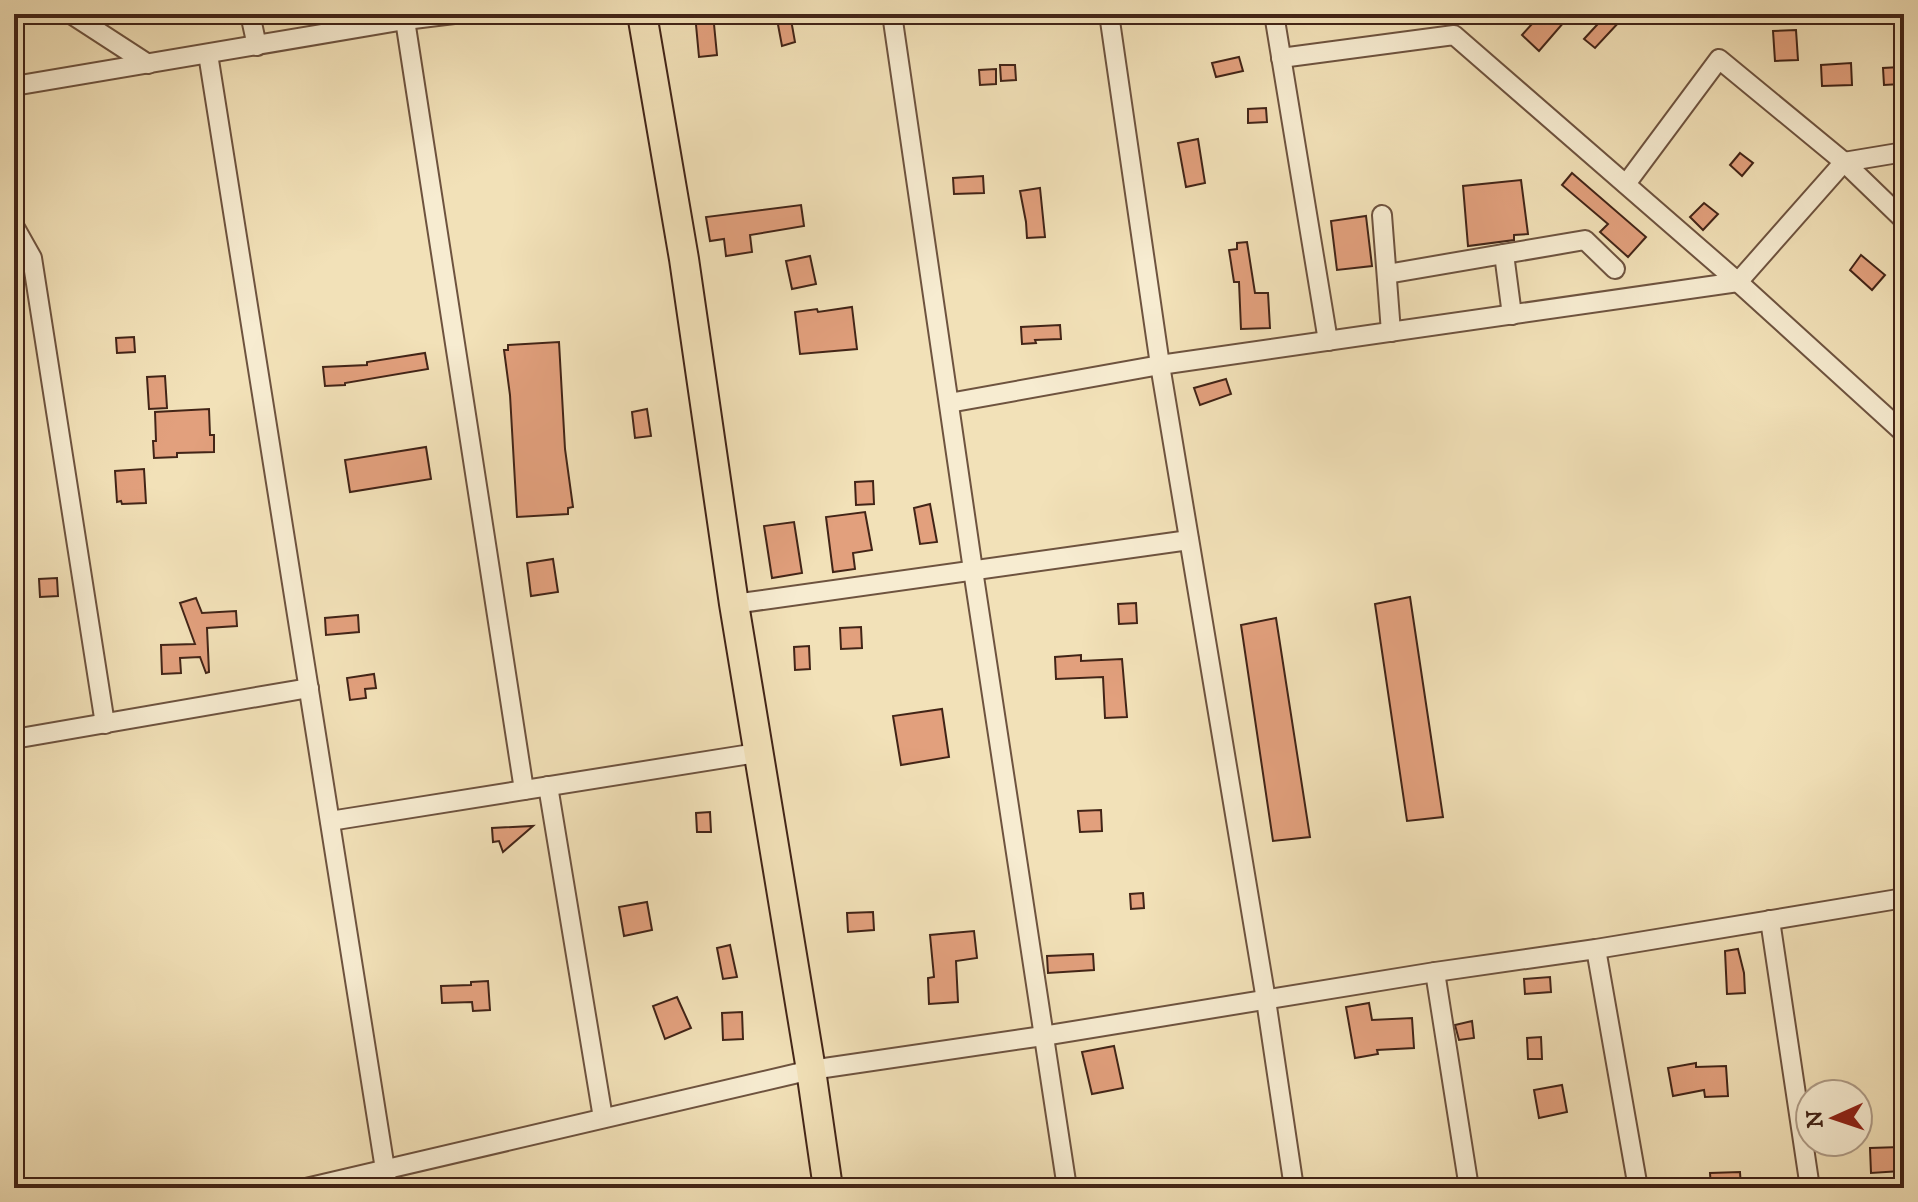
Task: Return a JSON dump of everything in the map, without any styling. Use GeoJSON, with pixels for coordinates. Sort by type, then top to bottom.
{"type":"FeatureCollection","features":[{"type":"Feature","properties":{"kind":"highway"},"geometry":{"type":"LineString","coordinates":[[642,14],[684,259],[757,753],[828,1188]]}},
{"type":"Feature","properties":{"kind":"street"},"geometry":{"type":"LineString","coordinates":[[71,14],[148,64]]}},
{"type":"Feature","properties":{"kind":"street"},"geometry":{"type":"LineString","coordinates":[[250,14],[257,46]]}},
{"type":"Feature","properties":{"kind":"street"},"geometry":{"type":"LineString","coordinates":[[14,86],[393,20],[454,14]]}},
{"type":"Feature","properties":{"kind":"street"},"geometry":{"type":"LineString","coordinates":[[892,14],[1067,1188]]}},
{"type":"Feature","properties":{"kind":"street"},"geometry":{"type":"LineString","coordinates":[[1109,14],[1160,365],[1266,1000],[1294,1188]]}},
{"type":"Feature","properties":{"kind":"street"},"geometry":{"type":"LineString","coordinates":[[1274,14],[1328,341]]}},
{"type":"Feature","properties":{"kind":"street"},"geometry":{"type":"LineString","coordinates":[[393,20],[524,790]]}},
{"type":"Feature","properties":{"kind":"street"},"geometry":{"type":"LineString","coordinates":[[1281,58],[1454,35],[1738,282],[1904,433]]}},
{"type":"Feature","properties":{"kind":"street"},"geometry":{"type":"LineString","coordinates":[[208,54],[388,1188]]}},
{"type":"Feature","properties":{"kind":"street"},"geometry":{"type":"LineString","coordinates":[[1626,184],[1719,59],[1844,162],[1904,220]]}},
{"type":"Feature","properties":{"kind":"street"},"geometry":{"type":"LineString","coordinates":[[949,403],[1160,365],[1738,282],[1844,162],[1904,152]]}},
{"type":"Feature","properties":{"kind":"street"},"geometry":{"type":"LineString","coordinates":[[1382,215],[1391,332]]}},
{"type":"Feature","properties":{"kind":"street"},"geometry":{"type":"LineString","coordinates":[[14,226],[32,258],[105,724]]}},
{"type":"Feature","properties":{"kind":"street"},"geometry":{"type":"LineString","coordinates":[[1387,274],[1585,240],[1615,269]]}},
{"type":"Feature","properties":{"kind":"street"},"geometry":{"type":"LineString","coordinates":[[1504,254],[1512,315]]}},
{"type":"Feature","properties":{"kind":"street"},"geometry":{"type":"LineString","coordinates":[[734,604],[1189,540]]}},
{"type":"Feature","properties":{"kind":"street"},"geometry":{"type":"LineString","coordinates":[[14,739],[309,688]]}},
{"type":"Feature","properties":{"kind":"street"},"geometry":{"type":"LineString","coordinates":[[330,821],[757,753]]}},
{"type":"Feature","properties":{"kind":"street"},"geometry":{"type":"LineString","coordinates":[[548,786],[603,1118]]}},
{"type":"Feature","properties":{"kind":"street"},"geometry":{"type":"LineString","coordinates":[[306,1188],[811,1070],[1596,949],[1904,898]]}},
{"type":"Feature","properties":{"kind":"street"},"geometry":{"type":"LineString","coordinates":[[1770,920],[1810,1188]]}},
{"type":"Feature","properties":{"kind":"street"},"geometry":{"type":"LineString","coordinates":[[1596,949],[1638,1188]]}},
{"type":"Feature","properties":{"kind":"street"},"geometry":{"type":"LineString","coordinates":[[1435,972],[1469,1188]]}},
{"type":"Feature","properties":{"kind":"building"},"geometry":{"type":"Polygon","coordinates":[[[695,14],[713,14],[717,55],[699,57],[695,14]]]}},
{"type":"Feature","properties":{"kind":"building"},"geometry":{"type":"Polygon","coordinates":[[[776,14],[790,14],[795,42],[782,46],[776,14]]]}},
{"type":"Feature","properties":{"kind":"building"},"geometry":{"type":"Polygon","coordinates":[[[1541,14],[1571,14],[1539,51],[1522,35],[1541,14]]]}},
{"type":"Feature","properties":{"kind":"building"},"geometry":{"type":"Polygon","coordinates":[[[1607,14],[1620,21],[1595,48],[1584,39],[1607,14]]]}},
{"type":"Feature","properties":{"kind":"building"},"geometry":{"type":"Polygon","coordinates":[[[1796,30],[1798,60],[1775,61],[1773,31],[1796,30]]]}},
{"type":"Feature","properties":{"kind":"building"},"geometry":{"type":"Polygon","coordinates":[[[1239,57],[1243,71],[1216,77],[1212,63],[1239,57]]]}},
{"type":"Feature","properties":{"kind":"building"},"geometry":{"type":"Polygon","coordinates":[[[1851,63],[1852,85],[1822,86],[1821,65],[1851,63]]]}},
{"type":"Feature","properties":{"kind":"building"},"geometry":{"type":"Polygon","coordinates":[[[1000,65],[1015,65],[1016,80],[1001,81],[1000,65]]]}},
{"type":"Feature","properties":{"kind":"building"},"geometry":{"type":"Polygon","coordinates":[[[1900,67],[1901,84],[1884,85],[1883,68],[1900,67]]]}},
{"type":"Feature","properties":{"kind":"building"},"geometry":{"type":"Polygon","coordinates":[[[996,69],[996,84],[980,85],[979,70],[996,69]]]}},
{"type":"Feature","properties":{"kind":"building"},"geometry":{"type":"Polygon","coordinates":[[[1266,108],[1267,122],[1248,123],[1248,109],[1266,108]]]}},
{"type":"Feature","properties":{"kind":"building"},"geometry":{"type":"Polygon","coordinates":[[[1198,139],[1205,183],[1186,187],[1178,143],[1198,139]]]}},
{"type":"Feature","properties":{"kind":"building"},"geometry":{"type":"Polygon","coordinates":[[[1740,153],[1753,163],[1742,176],[1730,165],[1740,153]]]}},
{"type":"Feature","properties":{"kind":"building"},"geometry":{"type":"Polygon","coordinates":[[[1572,173],[1646,237],[1628,257],[1600,232],[1608,224],[1562,185],[1572,173]]]}},
{"type":"Feature","properties":{"kind":"building"},"geometry":{"type":"Polygon","coordinates":[[[983,176],[984,193],[954,194],[953,178],[983,176]]]}},
{"type":"Feature","properties":{"kind":"building"},"geometry":{"type":"Polygon","coordinates":[[[1521,180],[1528,234],[1514,235],[1514,240],[1468,246],[1463,186],[1521,180]]]}},
{"type":"Feature","properties":{"kind":"building"},"geometry":{"type":"Polygon","coordinates":[[[1040,188],[1045,237],[1027,238],[1020,191],[1040,188]]]}},
{"type":"Feature","properties":{"kind":"building"},"geometry":{"type":"Polygon","coordinates":[[[1704,203],[1718,214],[1703,230],[1690,217],[1704,203]]]}},
{"type":"Feature","properties":{"kind":"building"},"geometry":{"type":"Polygon","coordinates":[[[801,205],[804,226],[750,235],[752,252],[726,256],[724,239],[710,241],[706,217],[801,205]]]}},
{"type":"Feature","properties":{"kind":"building"},"geometry":{"type":"Polygon","coordinates":[[[1366,216],[1372,266],[1337,270],[1331,221],[1366,216]]]}},
{"type":"Feature","properties":{"kind":"building"},"geometry":{"type":"Polygon","coordinates":[[[1247,242],[1255,293],[1268,293],[1270,328],[1241,329],[1239,282],[1234,282],[1229,250],[1237,249],[1237,243],[1247,242]]]}},
{"type":"Feature","properties":{"kind":"building"},"geometry":{"type":"Polygon","coordinates":[[[1861,255],[1885,275],[1872,290],[1850,270],[1861,255]]]}},
{"type":"Feature","properties":{"kind":"building"},"geometry":{"type":"Polygon","coordinates":[[[810,256],[816,284],[792,289],[786,261],[810,256]]]}},
{"type":"Feature","properties":{"kind":"building"},"geometry":{"type":"Polygon","coordinates":[[[852,307],[857,349],[800,354],[795,312],[852,307]]]}},
{"type":"Feature","properties":{"kind":"building"},"geometry":{"type":"Polygon","coordinates":[[[1060,325],[1061,339],[1022,344],[1021,327],[1060,325]]]}},
{"type":"Feature","properties":{"kind":"building"},"geometry":{"type":"Polygon","coordinates":[[[134,337],[135,352],[117,353],[116,338],[134,337]]]}},
{"type":"Feature","properties":{"kind":"building"},"geometry":{"type":"Polygon","coordinates":[[[559,342],[565,449],[573,507],[568,508],[568,514],[517,517],[510,395],[504,350],[508,350],[508,345],[559,342]]]}},
{"type":"Feature","properties":{"kind":"building"},"geometry":{"type":"Polygon","coordinates":[[[425,353],[428,369],[325,386],[323,367],[367,365],[367,362],[425,353]]]}},
{"type":"Feature","properties":{"kind":"building"},"geometry":{"type":"Polygon","coordinates":[[[165,376],[167,408],[149,409],[147,377],[165,376]]]}},
{"type":"Feature","properties":{"kind":"building"},"geometry":{"type":"Polygon","coordinates":[[[1226,379],[1231,394],[1200,405],[1194,388],[1226,379]]]}},
{"type":"Feature","properties":{"kind":"building"},"geometry":{"type":"Polygon","coordinates":[[[209,409],[214,452],[177,453],[177,457],[154,458],[155,412],[209,409]]]}},
{"type":"Feature","properties":{"kind":"building"},"geometry":{"type":"Polygon","coordinates":[[[647,409],[651,436],[635,438],[632,412],[647,409]]]}},
{"type":"Feature","properties":{"kind":"building"},"geometry":{"type":"Polygon","coordinates":[[[426,447],[431,479],[350,492],[345,460],[426,447]]]}},
{"type":"Feature","properties":{"kind":"building"},"geometry":{"type":"Polygon","coordinates":[[[144,469],[146,503],[117,502],[115,471],[144,469]]]}},
{"type":"Feature","properties":{"kind":"building"},"geometry":{"type":"Polygon","coordinates":[[[873,481],[874,504],[856,505],[855,482],[873,481]]]}},
{"type":"Feature","properties":{"kind":"building"},"geometry":{"type":"Polygon","coordinates":[[[930,504],[937,542],[920,544],[914,508],[930,504]]]}},
{"type":"Feature","properties":{"kind":"building"},"geometry":{"type":"Polygon","coordinates":[[[865,512],[872,550],[853,553],[855,569],[833,572],[826,517],[865,512]]]}},
{"type":"Feature","properties":{"kind":"building"},"geometry":{"type":"Polygon","coordinates":[[[794,522],[802,573],[772,578],[764,526],[794,522]]]}},
{"type":"Feature","properties":{"kind":"building"},"geometry":{"type":"Polygon","coordinates":[[[553,559],[558,592],[531,596],[527,563],[553,559]]]}},
{"type":"Feature","properties":{"kind":"building"},"geometry":{"type":"Polygon","coordinates":[[[57,578],[58,596],[40,597],[39,579],[57,578]]]}},
{"type":"Feature","properties":{"kind":"building"},"geometry":{"type":"Polygon","coordinates":[[[1410,597],[1443,817],[1407,821],[1375,604],[1410,597]]]}},
{"type":"Feature","properties":{"kind":"building"},"geometry":{"type":"Polygon","coordinates":[[[196,598],[202,613],[236,611],[237,626],[207,628],[209,672],[206,673],[200,657],[180,658],[181,673],[162,674],[161,645],[195,644],[180,603],[196,598]]]}},
{"type":"Feature","properties":{"kind":"building"},"geometry":{"type":"Polygon","coordinates":[[[1136,603],[1137,623],[1119,624],[1118,604],[1136,603]]]}},
{"type":"Feature","properties":{"kind":"building"},"geometry":{"type":"Polygon","coordinates":[[[358,615],[359,632],[326,635],[325,618],[358,615]]]}},
{"type":"Feature","properties":{"kind":"building"},"geometry":{"type":"Polygon","coordinates":[[[1276,618],[1310,837],[1273,841],[1241,625],[1276,618]]]}},
{"type":"Feature","properties":{"kind":"building"},"geometry":{"type":"Polygon","coordinates":[[[861,627],[862,648],[841,649],[840,628],[861,627]]]}},
{"type":"Feature","properties":{"kind":"building"},"geometry":{"type":"Polygon","coordinates":[[[809,646],[810,669],[795,670],[794,647],[809,646]]]}},
{"type":"Feature","properties":{"kind":"building"},"geometry":{"type":"Polygon","coordinates":[[[1081,655],[1081,661],[1122,659],[1127,717],[1105,718],[1103,677],[1056,679],[1055,657],[1081,655]]]}},
{"type":"Feature","properties":{"kind":"building"},"geometry":{"type":"Polygon","coordinates":[[[374,674],[376,688],[365,689],[366,698],[350,700],[347,678],[374,674]]]}},
{"type":"Feature","properties":{"kind":"building"},"geometry":{"type":"Polygon","coordinates":[[[942,709],[949,757],[901,765],[893,716],[942,709]]]}},
{"type":"Feature","properties":{"kind":"building"},"geometry":{"type":"Polygon","coordinates":[[[1101,810],[1102,831],[1080,832],[1078,811],[1101,810]]]}},
{"type":"Feature","properties":{"kind":"building"},"geometry":{"type":"Polygon","coordinates":[[[710,812],[711,832],[697,832],[696,813],[710,812]]]}},
{"type":"Feature","properties":{"kind":"building"},"geometry":{"type":"Polygon","coordinates":[[[533,826],[503,852],[499,841],[493,842],[492,828],[533,826]]]}},
{"type":"Feature","properties":{"kind":"building"},"geometry":{"type":"Polygon","coordinates":[[[1143,893],[1144,908],[1131,909],[1130,894],[1143,893]]]}},
{"type":"Feature","properties":{"kind":"building"},"geometry":{"type":"Polygon","coordinates":[[[647,902],[652,930],[624,936],[619,907],[647,902]]]}},
{"type":"Feature","properties":{"kind":"building"},"geometry":{"type":"Polygon","coordinates":[[[873,912],[874,930],[848,932],[847,913],[873,912]]]}},
{"type":"Feature","properties":{"kind":"building"},"geometry":{"type":"Polygon","coordinates":[[[974,931],[977,958],[956,961],[958,1002],[929,1004],[928,978],[934,977],[930,935],[974,931]]]}},
{"type":"Feature","properties":{"kind":"building"},"geometry":{"type":"Polygon","coordinates":[[[730,945],[737,977],[723,979],[717,948],[730,945]]]}},
{"type":"Feature","properties":{"kind":"building"},"geometry":{"type":"Polygon","coordinates":[[[1738,949],[1745,993],[1727,994],[1725,951],[1738,949]]]}},
{"type":"Feature","properties":{"kind":"building"},"geometry":{"type":"Polygon","coordinates":[[[1093,954],[1094,970],[1048,973],[1047,956],[1093,954]]]}},
{"type":"Feature","properties":{"kind":"building"},"geometry":{"type":"Polygon","coordinates":[[[1550,977],[1551,992],[1525,994],[1524,979],[1550,977]]]}},
{"type":"Feature","properties":{"kind":"building"},"geometry":{"type":"Polygon","coordinates":[[[488,981],[490,1010],[473,1011],[472,1002],[442,1003],[441,986],[488,981]]]}},
{"type":"Feature","properties":{"kind":"building"},"geometry":{"type":"Polygon","coordinates":[[[677,997],[691,1028],[665,1039],[653,1006],[677,997]]]}},
{"type":"Feature","properties":{"kind":"building"},"geometry":{"type":"Polygon","coordinates":[[[1369,1003],[1372,1020],[1412,1018],[1414,1048],[1377,1050],[1378,1054],[1355,1058],[1346,1007],[1369,1003]]]}},
{"type":"Feature","properties":{"kind":"building"},"geometry":{"type":"Polygon","coordinates":[[[742,1012],[743,1039],[723,1040],[722,1013],[742,1012]]]}},
{"type":"Feature","properties":{"kind":"building"},"geometry":{"type":"Polygon","coordinates":[[[1472,1021],[1474,1038],[1459,1040],[1455,1025],[1472,1021]]]}},
{"type":"Feature","properties":{"kind":"building"},"geometry":{"type":"Polygon","coordinates":[[[1541,1037],[1542,1059],[1528,1059],[1527,1038],[1541,1037]]]}},
{"type":"Feature","properties":{"kind":"building"},"geometry":{"type":"Polygon","coordinates":[[[1114,1046],[1123,1088],[1092,1094],[1082,1052],[1114,1046]]]}},
{"type":"Feature","properties":{"kind":"building"},"geometry":{"type":"Polygon","coordinates":[[[1696,1063],[1696,1067],[1726,1066],[1728,1096],[1705,1097],[1704,1090],[1673,1096],[1668,1068],[1696,1063]]]}},
{"type":"Feature","properties":{"kind":"building"},"geometry":{"type":"Polygon","coordinates":[[[1562,1085],[1567,1112],[1539,1118],[1534,1090],[1562,1085]]]}},
{"type":"Feature","properties":{"kind":"building"},"geometry":{"type":"Polygon","coordinates":[[[1900,1147],[1901,1171],[1871,1173],[1874,1148],[1900,1147]]]}},
{"type":"Feature","properties":{"kind":"building"},"geometry":{"type":"Polygon","coordinates":[[[1740,1172],[1741,1188],[1711,1188],[1710,1173],[1740,1172]]]}}]}
